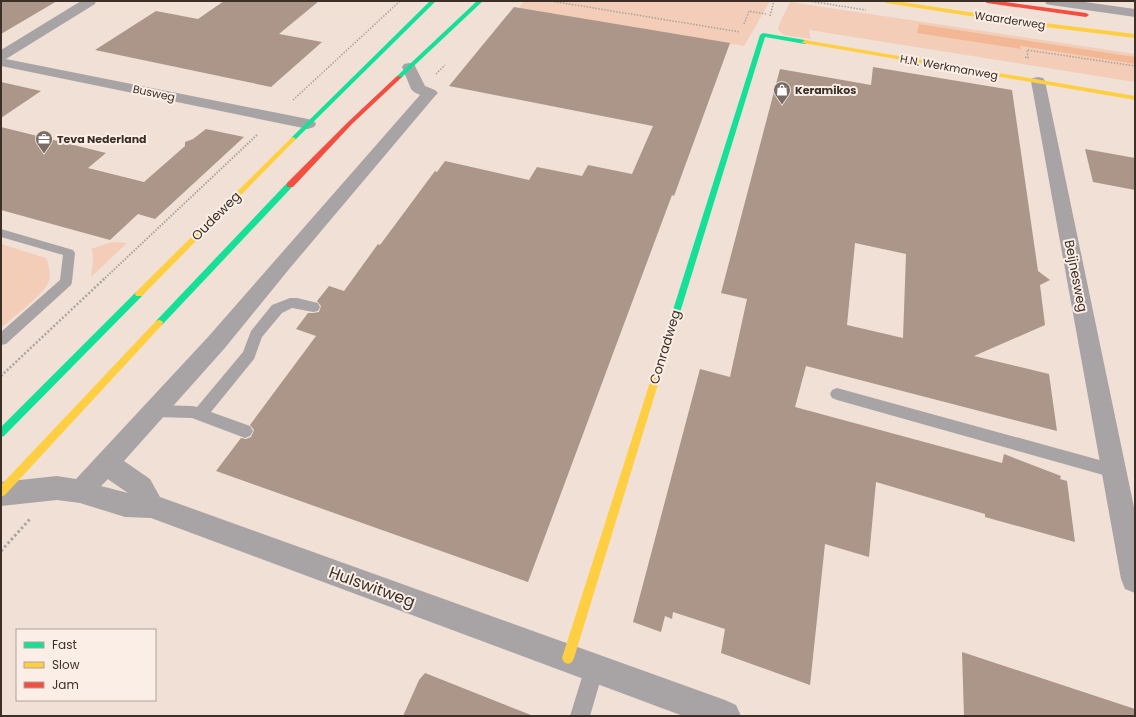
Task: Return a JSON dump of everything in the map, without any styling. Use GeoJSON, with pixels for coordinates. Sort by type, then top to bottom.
{"type":"FeatureCollection","features":[{"type":"Feature","properties":{"kind":"main road","name":"Oudeweg"},"geometry":{"type":"LineString","coordinates":[[1,432],[308,124],[433,1]]}},
{"type":"Feature","properties":{"kind":"main road"},"geometry":{"type":"LineString","coordinates":[[1,493],[262,214],[350,123],[480,1]]}},
{"type":"Feature","properties":{"kind":"main road","name":"Waarderweg"},"geometry":{"type":"LineString","coordinates":[[886,1],[1028,23],[1135,36]]}},
{"type":"Feature","properties":{"kind":"main road","name":"Waarderweg"},"geometry":{"type":"LineString","coordinates":[[987,1],[1135,22]]}},
{"type":"Feature","properties":{"kind":"main road"},"geometry":{"type":"LineString","coordinates":[[449,15],[449,30]]}},
{"type":"Feature","properties":{"kind":"main road","name":"H.N. Werkmanweg"},"geometry":{"type":"LineString","coordinates":[[763,35],[1135,98]]}},
{"type":"Feature","properties":{"kind":"main road","name":"Conradweg"},"geometry":{"type":"LineString","coordinates":[[568,658],[763,35]]}},
{"type":"Feature","properties":{"kind":"street"},"geometry":{"type":"LineString","coordinates":[[1,56],[90,1]]}},
{"type":"Feature","properties":{"kind":"street","name":"Waarderweg"},"geometry":{"type":"LineString","coordinates":[[1051,1],[1135,13]]}},
{"type":"Feature","properties":{"kind":"street","name":"Busweg"},"geometry":{"type":"LineString","coordinates":[[1,62],[308,124]]}},
{"type":"Feature","properties":{"kind":"street"},"geometry":{"type":"LineString","coordinates":[[81,490],[109,462],[216,343],[288,257],[430,93],[418,89],[409,67]]}},
{"type":"Feature","properties":{"kind":"street","name":"Beijnesweg"},"geometry":{"type":"LineString","coordinates":[[1038,82],[1135,579]]}},
{"type":"Feature","properties":{"kind":"street"},"geometry":{"type":"LineString","coordinates":[[109,462],[118,472],[141,488],[151,506]]}},
{"type":"Feature","properties":{"kind":"street","name":"Hulswitweg"},"geometry":{"type":"LineString","coordinates":[[1,493],[57,488],[81,490],[96,497],[125,505],[151,506],[725,716]]}},
{"type":"Feature","properties":{"kind":"lane"},"geometry":{"type":"LineString","coordinates":[[1,233],[69,253],[66,282],[1,340]]}},
{"type":"Feature","properties":{"kind":"lane"},"geometry":{"type":"LineString","coordinates":[[200,415],[249,355],[256,335],[277,309],[290,303],[298,303],[312,307]]}},
{"type":"Feature","properties":{"kind":"lane"},"geometry":{"type":"LineString","coordinates":[[837,394],[1114,470]]}},
{"type":"Feature","properties":{"kind":"lane"},"geometry":{"type":"LineString","coordinates":[[155,411],[192,412],[245,432]]}},
{"type":"Feature","properties":{"kind":"lane"},"geometry":{"type":"LineString","coordinates":[[580,716],[594,668]]}},
{"type":"Feature","properties":{"kind":"path"},"geometry":{"type":"LineString","coordinates":[[1,376],[400,1]]}},
{"type":"Feature","properties":{"kind":"path"},"geometry":{"type":"LineString","coordinates":[[551,1],[740,32]]}},
{"type":"Feature","properties":{"kind":"shaded area"},"geometry":{"type":"Polygon","coordinates":[[[524,1],[770,1],[744,46],[519,8],[524,1]]]}},
{"type":"Feature","properties":{"kind":"shaded area"},"geometry":{"type":"Polygon","coordinates":[[[790,2],[1135,54],[1135,57],[919,24],[917,33],[1020,46],[1135,64],[1135,82],[809,30],[811,39],[784,35],[778,30],[790,2]]]}},
{"type":"Feature","properties":{"kind":"shaded area"},"geometry":{"type":"Polygon","coordinates":[[[919,24],[1135,57],[1135,64],[1020,46],[1021,49],[917,33],[919,24]]]}},
{"type":"Feature","properties":{"kind":"shaded area"},"geometry":{"type":"Polygon","coordinates":[[[112,242],[127,243],[91,277],[93,259],[91,249],[112,242]]]}},
{"type":"Feature","properties":{"kind":"shaded area"},"geometry":{"type":"Polygon","coordinates":[[[1,244],[46,258],[50,275],[49,282],[43,290],[1,328],[1,244]]]}},
{"type":"Feature","properties":{"kind":"building"},"geometry":{"type":"Polygon","coordinates":[[[1,1],[57,1],[1,34],[1,1]]]}},
{"type":"Feature","properties":{"kind":"building"},"geometry":{"type":"Polygon","coordinates":[[[224,1],[319,1],[279,34],[322,42],[271,87],[95,50],[156,11],[198,19],[224,1]]]}},
{"type":"Feature","properties":{"kind":"building"},"geometry":{"type":"Polygon","coordinates":[[[514,7],[730,43],[674,196],[672,195],[528,582],[216,471],[241,438],[246,439],[251,437],[254,430],[250,425],[316,336],[296,329],[308,313],[319,312],[321,306],[317,301],[329,286],[344,291],[378,244],[380,245],[435,171],[437,172],[445,161],[529,180],[537,167],[582,176],[588,165],[632,174],[653,126],[449,86],[514,7]]]}},
{"type":"Feature","properties":{"kind":"building"},"geometry":{"type":"Polygon","coordinates":[[[873,67],[1012,90],[1038,271],[1050,280],[1040,285],[1045,325],[974,356],[1049,374],[1057,431],[806,366],[795,407],[1002,463],[1004,454],[1061,476],[1060,479],[1067,481],[1075,542],[985,517],[985,514],[876,482],[869,557],[825,544],[810,685],[721,653],[725,629],[673,612],[672,619],[665,616],[661,632],[633,622],[700,369],[730,377],[747,299],[721,293],[780,69],[871,85],[873,67]],[[855,243],[847,325],[903,338],[906,254],[855,243]]]}},
{"type":"Feature","properties":{"kind":"building"},"geometry":{"type":"Polygon","coordinates":[[[1,82],[41,91],[1,118],[1,82]]]}},
{"type":"Feature","properties":{"kind":"building"},"geometry":{"type":"Polygon","coordinates":[[[1,127],[106,153],[88,168],[144,182],[185,146],[185,142],[193,139],[206,129],[244,137],[155,219],[138,214],[110,240],[1,210],[1,127]]]}},
{"type":"Feature","properties":{"kind":"building"},"geometry":{"type":"Polygon","coordinates":[[[1085,149],[1135,158],[1135,190],[1093,182],[1085,149]]]}},
{"type":"Feature","properties":{"kind":"building"},"geometry":{"type":"Polygon","coordinates":[[[962,652],[1135,709],[1135,716],[964,716],[962,652]]]}},
{"type":"Feature","properties":{"kind":"building"},"geometry":{"type":"Polygon","coordinates":[[[425,673],[531,716],[403,716],[419,680],[425,673]]]}},
{"type":"Feature","properties":{"kind":"traffic: fast"},"geometry":{"type":"LineString","coordinates":[[293,139],[433,1]]}},
{"type":"Feature","properties":{"kind":"traffic: fast"},"geometry":{"type":"LineString","coordinates":[[399,77],[480,1]]}},
{"type":"Feature","properties":{"kind":"traffic: fast"},"geometry":{"type":"LineString","coordinates":[[670,332],[763,35],[805,42]]}},
{"type":"Feature","properties":{"kind":"traffic: fast"},"geometry":{"type":"LineString","coordinates":[[159,323],[290,185]]}},
{"type":"Feature","properties":{"kind":"traffic: fast"},"geometry":{"type":"LineString","coordinates":[[1,433],[139,294]]}},
{"type":"Feature","properties":{"kind":"traffic: slow"},"geometry":{"type":"LineString","coordinates":[[886,1],[1028,23],[1135,36]]}},
{"type":"Feature","properties":{"kind":"traffic: slow"},"geometry":{"type":"LineString","coordinates":[[805,42],[1135,98]]}},
{"type":"Feature","properties":{"kind":"traffic: slow"},"geometry":{"type":"LineString","coordinates":[[139,294],[293,139]]}},
{"type":"Feature","properties":{"kind":"traffic: slow"},"geometry":{"type":"LineString","coordinates":[[1,492],[159,323]]}},
{"type":"Feature","properties":{"kind":"traffic: slow"},"geometry":{"type":"LineString","coordinates":[[568,658],[670,332]]}},
{"type":"Feature","properties":{"kind":"traffic: jam"},"geometry":{"type":"LineString","coordinates":[[987,1],[1086,15]]}},
{"type":"Feature","properties":{"kind":"traffic: jam"},"geometry":{"type":"LineString","coordinates":[[290,185],[350,123],[399,77]]}},
{"type":"Feature","properties":{"kind":"place","name":"Keramikos"},"geometry":{"type":"Point","coordinates":[782,105]}},
{"type":"Feature","properties":{"kind":"place","name":"Teva Nederland"},"geometry":{"type":"Point","coordinates":[44,154]}}]}
